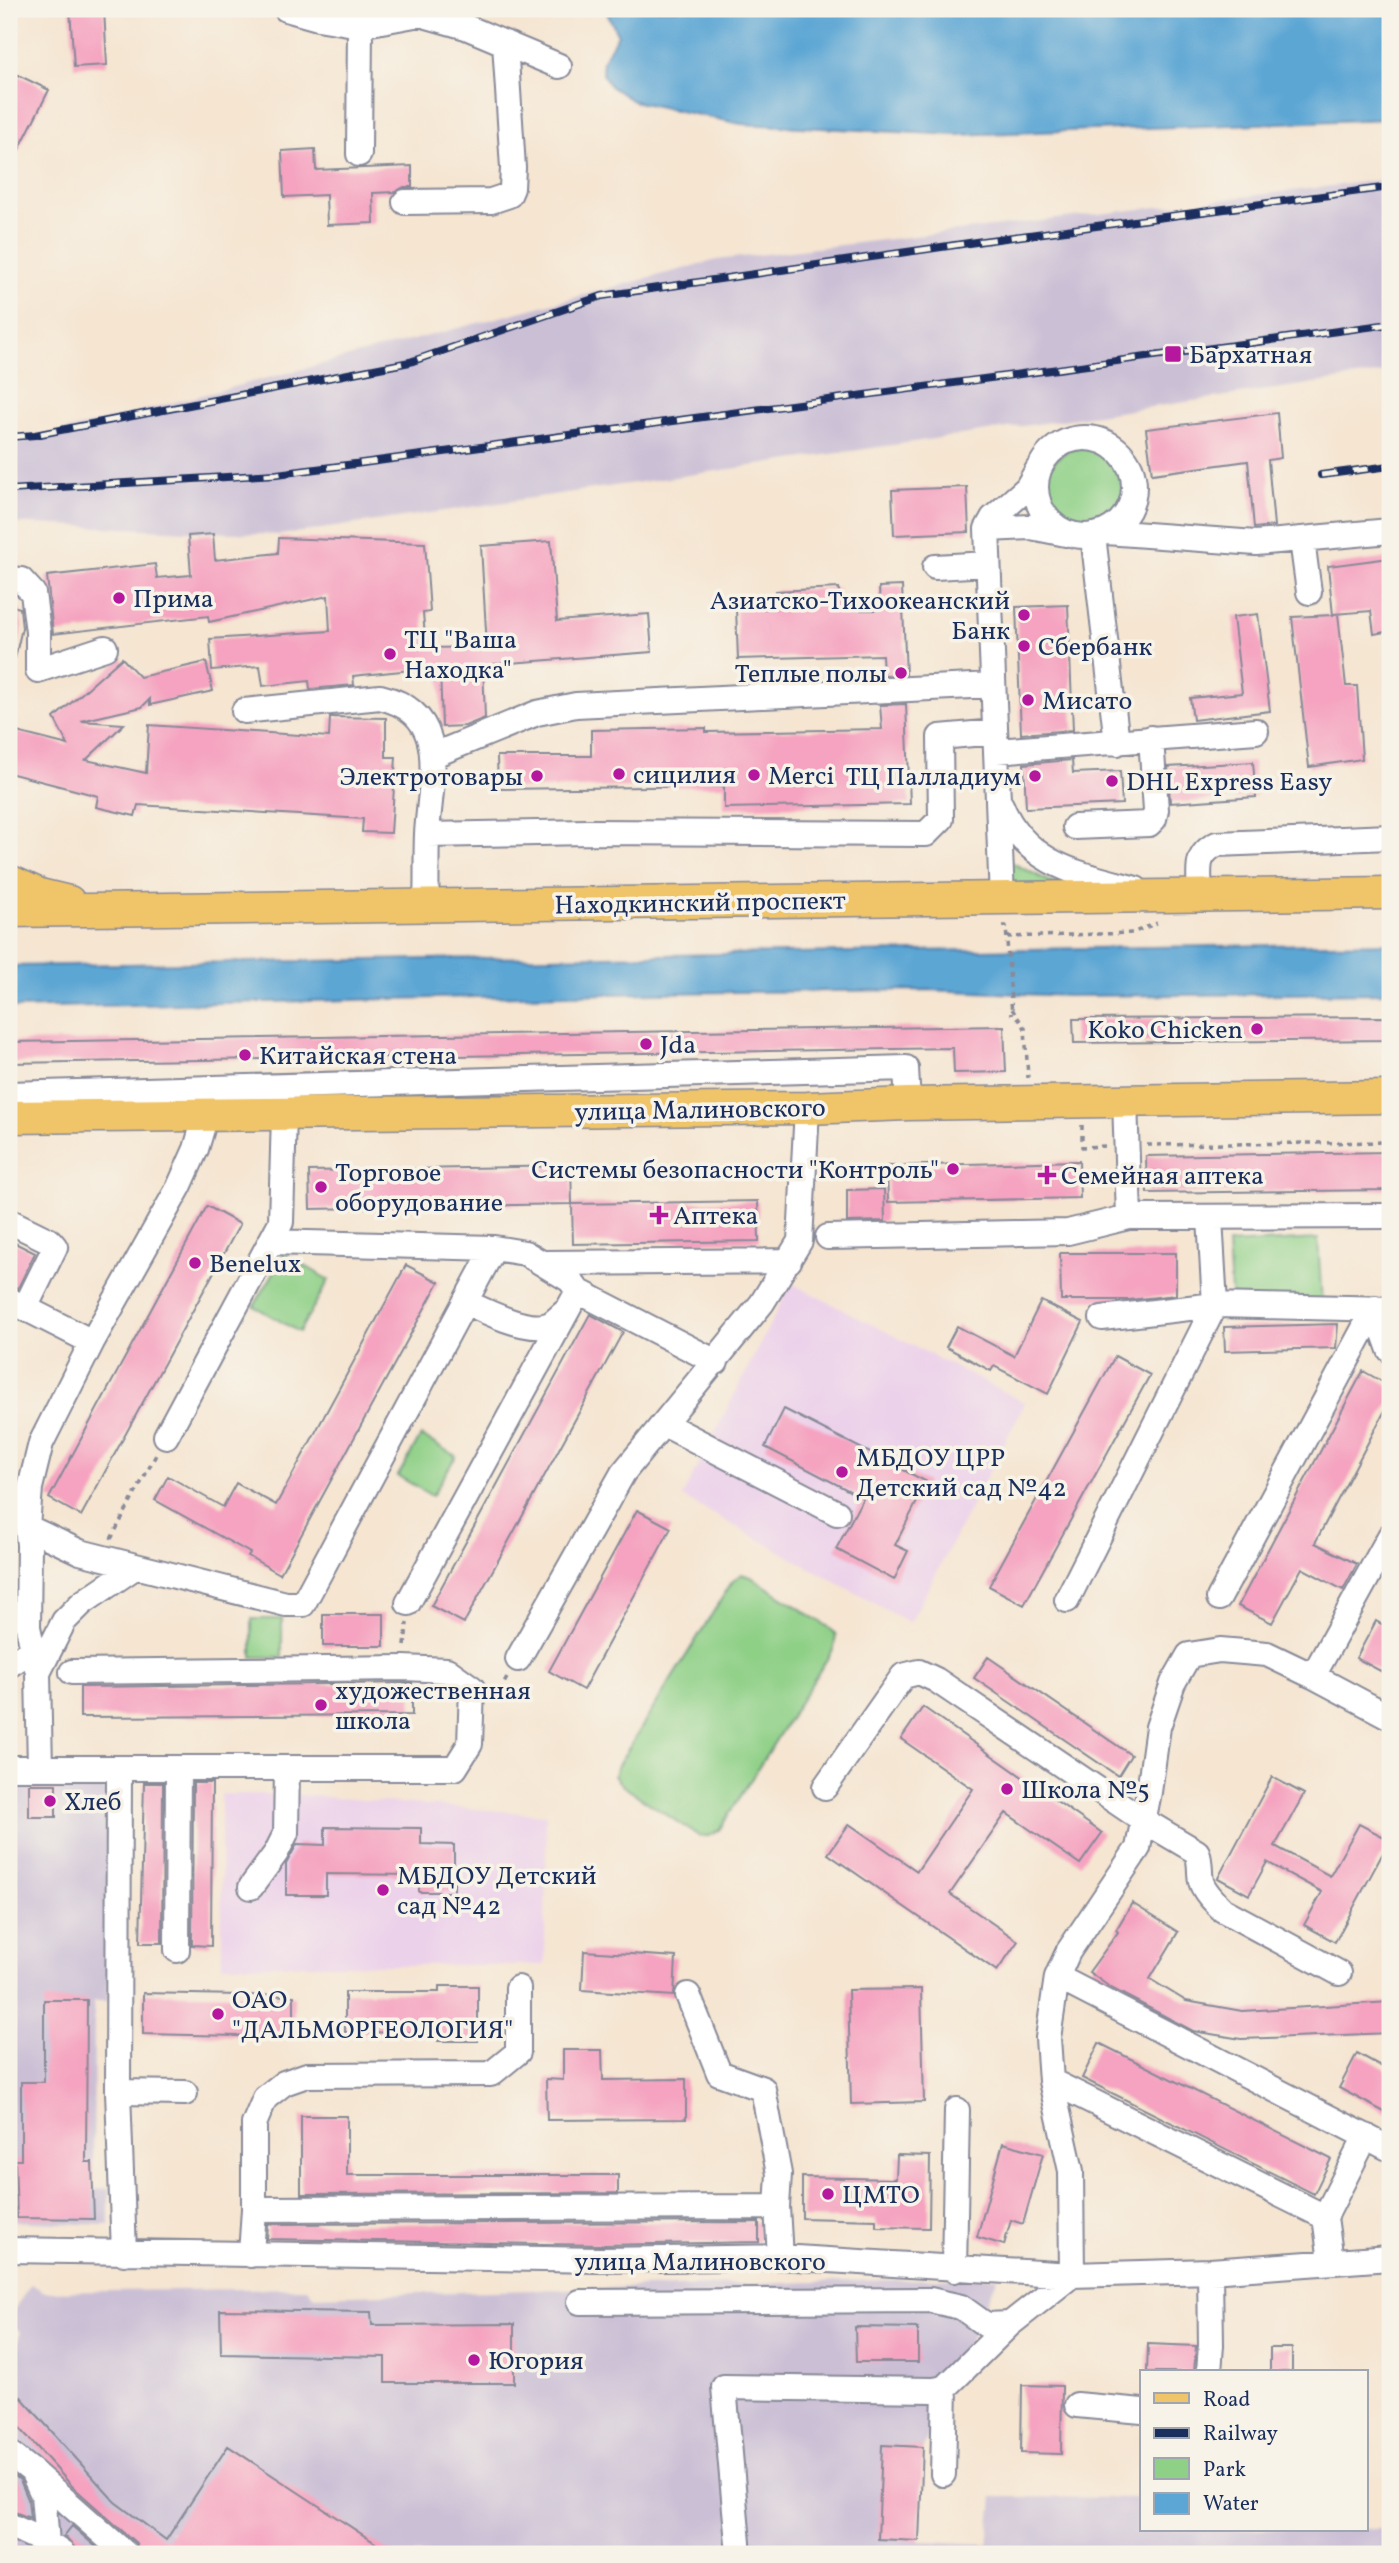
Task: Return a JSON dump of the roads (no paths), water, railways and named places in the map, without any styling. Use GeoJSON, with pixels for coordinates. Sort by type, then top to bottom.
{"type":"FeatureCollection","features":[{"type":"Feature","properties":{"kind":"main road"},"geometry":{"type":"LineString","coordinates":[[9,881],[40,895],[76,903],[144,909]]}},
{"type":"Feature","properties":{"kind":"main road","name":"Находкинский проспект"},"geometry":{"type":"LineString","coordinates":[[9,911],[1002,899],[1159,909],[1200,896],[1390,893]]}},
{"type":"Feature","properties":{"kind":"main road","name":"улица Малиновского"},"geometry":{"type":"LineString","coordinates":[[9,1117],[807,1108],[1390,1097]]}},
{"type":"Feature","properties":{"kind":"street"},"geometry":{"type":"LineString","coordinates":[[286,9],[360,25],[420,14],[466,27],[559,66]]}},
{"type":"Feature","properties":{"kind":"street"},"geometry":{"type":"LineString","coordinates":[[359,154],[360,25]]}},
{"type":"Feature","properties":{"kind":"street"},"geometry":{"type":"LineString","coordinates":[[404,202],[491,201],[509,195],[513,168],[505,43]]}},
{"type":"Feature","properties":{"kind":"street"},"geometry":{"type":"LineString","coordinates":[[1002,899],[987,529],[993,518],[1027,488],[1049,453],[1064,442],[1080,438],[1100,440],[1118,450],[1131,467],[1135,486],[1132,505],[1122,520],[1090,534],[1052,525],[1040,508],[1035,488],[1039,469]]}},
{"type":"Feature","properties":{"kind":"street"},"geometry":{"type":"LineString","coordinates":[[987,529],[1031,527],[1090,534],[1256,543],[1390,531]]}},
{"type":"Feature","properties":{"kind":"street"},"geometry":{"type":"LineString","coordinates":[[1090,534],[1117,743]]}},
{"type":"Feature","properties":{"kind":"street"},"geometry":{"type":"LineString","coordinates":[[1302,540],[1309,592]]}},
{"type":"Feature","properties":{"kind":"street"},"geometry":{"type":"LineString","coordinates":[[935,567],[988,565]]}},
{"type":"Feature","properties":{"kind":"street"},"geometry":{"type":"LineString","coordinates":[[9,579],[21,580],[33,593],[38,632],[38,670],[105,648]]}},
{"type":"Feature","properties":{"kind":"street"},"geometry":{"type":"LineString","coordinates":[[434,755],[537,713],[576,705],[993,685]]}},
{"type":"Feature","properties":{"kind":"street"},"geometry":{"type":"LineString","coordinates":[[243,711],[380,697],[410,709],[426,727],[434,755],[427,835],[426,905]]}},
{"type":"Feature","properties":{"kind":"street"},"geometry":{"type":"LineString","coordinates":[[427,835],[587,832],[926,834],[941,819],[940,737],[995,741],[1117,743],[1256,731]]}},
{"type":"Feature","properties":{"kind":"street"},"geometry":{"type":"LineString","coordinates":[[1076,827],[1149,824],[1154,819],[1156,810],[1151,738]]}},
{"type":"Feature","properties":{"kind":"street"},"geometry":{"type":"LineString","coordinates":[[998,796],[1008,823],[1023,841],[1043,857],[1064,869],[1159,909]]}},
{"type":"Feature","properties":{"kind":"street"},"geometry":{"type":"LineString","coordinates":[[1200,896],[1200,857],[1206,849],[1217,844],[1390,837]]}},
{"type":"Feature","properties":{"kind":"street"},"geometry":{"type":"LineString","coordinates":[[9,1094],[906,1068],[908,1104]]}},
{"type":"Feature","properties":{"kind":"street"},"geometry":{"type":"LineString","coordinates":[[1125,1101],[1129,1217]]}},
{"type":"Feature","properties":{"kind":"street"},"geometry":{"type":"LineString","coordinates":[[518,1659],[619,1480],[762,1303],[800,1241],[807,1108]]}},
{"type":"Feature","properties":{"kind":"street"},"geometry":{"type":"LineString","coordinates":[[166,1436],[281,1222],[284,1113]]}},
{"type":"Feature","properties":{"kind":"street"},"geometry":{"type":"LineString","coordinates":[[40,1768],[26,1644],[29,1545],[27,1527],[30,1488],[41,1443],[92,1342],[179,1187],[196,1149],[206,1115]]}},
{"type":"Feature","properties":{"kind":"street"},"geometry":{"type":"LineString","coordinates":[[828,1237],[1068,1232],[1129,1217],[1390,1216]]}},
{"type":"Feature","properties":{"kind":"street"},"geometry":{"type":"LineString","coordinates":[[1067,1600],[1214,1305],[1210,1218]]}},
{"type":"Feature","properties":{"kind":"street"},"geometry":{"type":"LineString","coordinates":[[9,1221],[50,1241],[55,1247],[17,1304],[92,1342]]}},
{"type":"Feature","properties":{"kind":"street"},"geometry":{"type":"LineString","coordinates":[[270,1242],[494,1248],[525,1253],[570,1280],[572,1301],[408,1603]]}},
{"type":"Feature","properties":{"kind":"street"},"geometry":{"type":"LineString","coordinates":[[27,1527],[80,1552],[101,1558],[286,1604],[303,1604],[494,1248]]}},
{"type":"Feature","properties":{"kind":"street"},"geometry":{"type":"LineString","coordinates":[[542,1263],[789,1261]]}},
{"type":"Feature","properties":{"kind":"street"},"geometry":{"type":"LineString","coordinates":[[572,1301],[716,1362]]}},
{"type":"Feature","properties":{"kind":"street"},"geometry":{"type":"LineString","coordinates":[[466,1302],[495,1316],[525,1324],[548,1325],[572,1301]]}},
{"type":"Feature","properties":{"kind":"street"},"geometry":{"type":"LineString","coordinates":[[1102,1318],[1214,1305],[1383,1309]]}},
{"type":"Feature","properties":{"kind":"street"},"geometry":{"type":"LineString","coordinates":[[1383,1309],[1390,1350]]}},
{"type":"Feature","properties":{"kind":"street"},"geometry":{"type":"LineString","coordinates":[[1219,1598],[1383,1309]]}},
{"type":"Feature","properties":{"kind":"street"},"geometry":{"type":"LineString","coordinates":[[664,1423],[837,1513]]}},
{"type":"Feature","properties":{"kind":"street"},"geometry":{"type":"LineString","coordinates":[[1313,1676],[1390,1536]]}},
{"type":"Feature","properties":{"kind":"street"},"geometry":{"type":"LineString","coordinates":[[9,1665],[26,1644],[64,1621],[82,1603],[135,1567]]}},
{"type":"Feature","properties":{"kind":"street"},"geometry":{"type":"LineString","coordinates":[[739,2554],[724,2387],[945,2388],[1010,2324],[1072,2275],[1072,2171],[1051,2081],[1048,2038],[1057,1977],[1068,1952],[1138,1848],[1158,1727],[1173,1683],[1189,1655],[1220,1650],[1267,1654],[1390,1717]]}},
{"type":"Feature","properties":{"kind":"street"},"geometry":{"type":"LineString","coordinates":[[9,1768],[455,1768],[470,1744],[472,1688],[447,1670],[404,1668],[72,1672]]}},
{"type":"Feature","properties":{"kind":"street"},"geometry":{"type":"LineString","coordinates":[[825,1787],[903,1676],[919,1672],[936,1680],[1143,1820],[1197,1852],[1201,1881],[1208,1894],[1223,1910],[1339,1973]]}},
{"type":"Feature","properties":{"kind":"street"},"geometry":{"type":"LineString","coordinates":[[177,1768],[177,1950]]}},
{"type":"Feature","properties":{"kind":"street"},"geometry":{"type":"LineString","coordinates":[[251,1887],[276,1853],[286,1833],[287,1768]]}},
{"type":"Feature","properties":{"kind":"street"},"geometry":{"type":"LineString","coordinates":[[119,1769],[118,2092],[124,2253]]}},
{"type":"Feature","properties":{"kind":"street"},"geometry":{"type":"LineString","coordinates":[[1057,1977],[1390,2149]]}},
{"type":"Feature","properties":{"kind":"street"},"geometry":{"type":"LineString","coordinates":[[251,2255],[254,2124],[265,2098],[284,2083],[307,2075],[491,2074],[518,2052],[518,1988]]}},
{"type":"Feature","properties":{"kind":"street"},"geometry":{"type":"LineString","coordinates":[[688,1996],[719,2073],[762,2089],[779,2174],[777,2207],[780,2257]]}},
{"type":"Feature","properties":{"kind":"street"},"geometry":{"type":"LineString","coordinates":[[1051,2081],[1325,2217]]}},
{"type":"Feature","properties":{"kind":"street"},"geometry":{"type":"LineString","coordinates":[[118,2092],[185,2093]]}},
{"type":"Feature","properties":{"kind":"street"},"geometry":{"type":"LineString","coordinates":[[954,2270],[957,2110]]}},
{"type":"Feature","properties":{"kind":"street"},"geometry":{"type":"LineString","coordinates":[[1331,2261],[1325,2217],[1366,2136]]}},
{"type":"Feature","properties":{"kind":"street"},"geometry":{"type":"LineString","coordinates":[[254,2209],[777,2207]]}},
{"type":"Feature","properties":{"kind":"street","name":"улица Малиновского"},"geometry":{"type":"LineString","coordinates":[[9,2250],[601,2260],[780,2257],[954,2270],[1072,2275],[1210,2271],[1390,2258]]}},
{"type":"Feature","properties":{"kind":"street"},"geometry":{"type":"LineString","coordinates":[[1209,2370],[1210,2271]]}},
{"type":"Feature","properties":{"kind":"street"},"geometry":{"type":"LineString","coordinates":[[580,2302],[930,2300],[961,2308],[986,2326],[1010,2324]]}},
{"type":"Feature","properties":{"kind":"street"},"geometry":{"type":"LineString","coordinates":[[943,2474],[945,2388]]}},
{"type":"Feature","properties":{"kind":"street"},"geometry":{"type":"LineString","coordinates":[[1077,2405],[1140,2411]]}},
{"type":"Feature","properties":{"kind":"street"},"geometry":{"type":"LineString","coordinates":[[9,2453],[126,2554]]}},
{"type":"Feature","properties":{"kind":"street"},"geometry":{"type":"LineString","coordinates":[[32,2471],[43,2495],[55,2549]]}},
{"type":"Feature","properties":{"kind":"street"},"geometry":{"type":"LineString","coordinates":[[9,2525],[55,2549]]}},
{"type":"Feature","properties":{"kind":"water"},"geometry":{"type":"Polygon","coordinates":[[[605,9],[1390,9],[1390,119],[955,135],[741,124],[633,101],[610,86],[602,73],[603,60],[618,35],[605,9]]]}},
{"type":"Feature","properties":{"kind":"water"},"geometry":{"type":"Polygon","coordinates":[[[1390,943],[1390,993],[1068,996],[929,990],[652,993],[9,1008],[9,966],[1390,943]]]}},
{"type":"Feature","properties":{"kind":"railway"},"geometry":{"type":"LineString","coordinates":[[9,437],[35,435],[410,362],[602,296],[983,241],[1390,187]]}},
{"type":"Feature","properties":{"kind":"railway"},"geometry":{"type":"LineString","coordinates":[[9,490],[277,474],[1390,324]]}},
{"type":"Feature","properties":{"kind":"railway"},"geometry":{"type":"LineString","coordinates":[[1321,475],[1390,466]]}},
{"type":"Feature","properties":{"kind":"place","name":"Бархатная"},"geometry":{"type":"Point","coordinates":[1173,354]}},
{"type":"Feature","properties":{"kind":"place","name":"Прима"},"geometry":{"type":"Point","coordinates":[119,598]}},
{"type":"Feature","properties":{"kind":"place","name":"Азиатско-Тихоокеанский Банк"},"geometry":{"type":"Point","coordinates":[1024,615]}},
{"type":"Feature","properties":{"kind":"place","name":"Сбербанк"},"geometry":{"type":"Point","coordinates":[1024,646]}},
{"type":"Feature","properties":{"kind":"place","name":"ТЦ \"Ваша Находка\""},"geometry":{"type":"Point","coordinates":[390,654]}},
{"type":"Feature","properties":{"kind":"place","name":"Теплые полы"},"geometry":{"type":"Point","coordinates":[901,673]}},
{"type":"Feature","properties":{"kind":"place","name":"Мисато"},"geometry":{"type":"Point","coordinates":[1028,700]}},
{"type":"Feature","properties":{"kind":"place","name":"сицилия"},"geometry":{"type":"Point","coordinates":[619,774]}},
{"type":"Feature","properties":{"kind":"place","name":"Merci"},"geometry":{"type":"Point","coordinates":[754,775]}},
{"type":"Feature","properties":{"kind":"place","name":"Электротовары"},"geometry":{"type":"Point","coordinates":[537,776]}},
{"type":"Feature","properties":{"kind":"place","name":"ТЦ Палладиум"},"geometry":{"type":"Point","coordinates":[1035,776]}},
{"type":"Feature","properties":{"kind":"place","name":"DHL Express Easy"},"geometry":{"type":"Point","coordinates":[1112,781]}},
{"type":"Feature","properties":{"kind":"place","name":"Koko Chicken"},"geometry":{"type":"Point","coordinates":[1257,1029]}},
{"type":"Feature","properties":{"kind":"place","name":"Jda"},"geometry":{"type":"Point","coordinates":[646,1044]}},
{"type":"Feature","properties":{"kind":"place","name":"Китайская стена"},"geometry":{"type":"Point","coordinates":[245,1055]}},
{"type":"Feature","properties":{"kind":"place","name":"Системы безопасности \"Контроль\""},"geometry":{"type":"Point","coordinates":[953,1169]}},
{"type":"Feature","properties":{"kind":"place","name":"Семейная аптека"},"geometry":{"type":"Point","coordinates":[1047,1175]}},
{"type":"Feature","properties":{"kind":"place","name":"Торговое оборудование"},"geometry":{"type":"Point","coordinates":[321,1187]}},
{"type":"Feature","properties":{"kind":"place","name":"Аптека"},"geometry":{"type":"Point","coordinates":[659,1215]}},
{"type":"Feature","properties":{"kind":"place","name":"Benelux"},"geometry":{"type":"Point","coordinates":[195,1263]}},
{"type":"Feature","properties":{"kind":"place","name":"МБДОУ ЦРР Детский сад №42"},"geometry":{"type":"Point","coordinates":[842,1472]}},
{"type":"Feature","properties":{"kind":"place","name":"художественная школа"},"geometry":{"type":"Point","coordinates":[321,1705]}},
{"type":"Feature","properties":{"kind":"place","name":"Школа №5"},"geometry":{"type":"Point","coordinates":[1007,1789]}},
{"type":"Feature","properties":{"kind":"place","name":"Хлеб"},"geometry":{"type":"Point","coordinates":[50,1801]}},
{"type":"Feature","properties":{"kind":"place","name":"МБДОУ Детский сад №42"},"geometry":{"type":"Point","coordinates":[383,1890]}},
{"type":"Feature","properties":{"kind":"place","name":"ОАО \"ДАЛЬМОРГЕОЛОГИЯ\""},"geometry":{"type":"Point","coordinates":[218,2014]}},
{"type":"Feature","properties":{"kind":"place","name":"ЦМТО"},"geometry":{"type":"Point","coordinates":[828,2194]}},
{"type":"Feature","properties":{"kind":"place","name":"Югория"},"geometry":{"type":"Point","coordinates":[474,2360]}}]}
